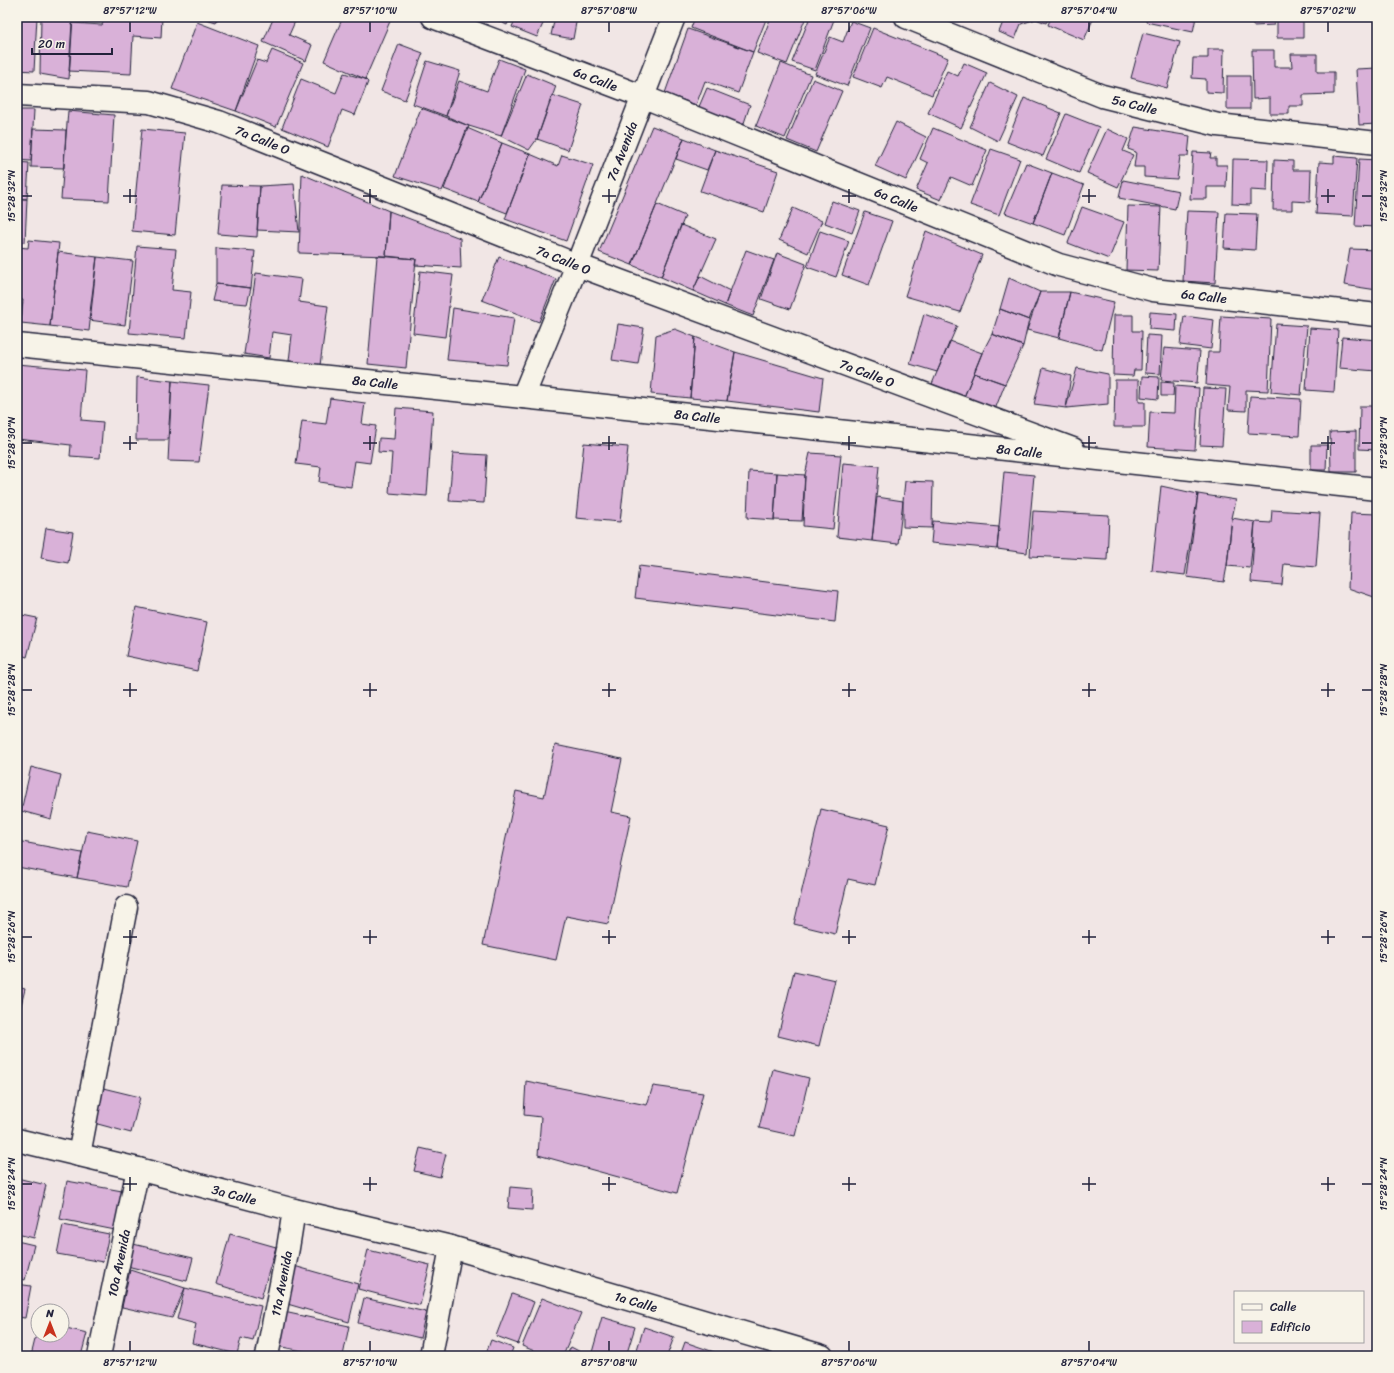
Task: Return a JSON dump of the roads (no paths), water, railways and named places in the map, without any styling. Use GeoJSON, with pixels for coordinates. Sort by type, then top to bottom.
{"type":"FeatureCollection","features":[{"type":"Feature","properties":{"kind":"street","name":"6a Calle"},"geometry":{"type":"LineString","coordinates":[[433,17],[644,97],[1059,265],[1153,290],[1377,314]]}},
{"type":"Feature","properties":{"kind":"street","name":"7a Avenida"},"geometry":{"type":"LineString","coordinates":[[523,397],[644,97],[674,17]]}},
{"type":"Feature","properties":{"kind":"street","name":"5a Calle"},"geometry":{"type":"LineString","coordinates":[[906,17],[1102,96],[1218,125],[1377,143]]}},
{"type":"Feature","properties":{"kind":"street","name":"7a Calle O"},"geometry":{"type":"LineString","coordinates":[[17,95],[149,102],[219,122],[577,265],[1104,460]]}},
{"type":"Feature","properties":{"kind":"street","name":"8a Calle"},"geometry":{"type":"LineString","coordinates":[[17,345],[523,397],[1377,489]]}},
{"type":"Feature","properties":{"kind":"street"},"geometry":{"type":"LineString","coordinates":[[79,1155],[126,907]]}},
{"type":"Feature","properties":{"kind":"street","name":"3a Calle"},"geometry":{"type":"LineString","coordinates":[[17,1140],[294,1210],[451,1247]]}},
{"type":"Feature","properties":{"kind":"street","name":"10a Avenida"},"geometry":{"type":"LineString","coordinates":[[99,1356],[138,1170]]}},
{"type":"Feature","properties":{"kind":"street","name":"11a Avenida"},"geometry":{"type":"LineString","coordinates":[[267,1356],[294,1210]]}},
{"type":"Feature","properties":{"kind":"street"},"geometry":{"type":"LineString","coordinates":[[431,1356],[451,1247]]}},
{"type":"Feature","properties":{"kind":"street","name":"1a Calle"},"geometry":{"type":"LineString","coordinates":[[451,1247],[789,1351],[822,1356]]}}]}
